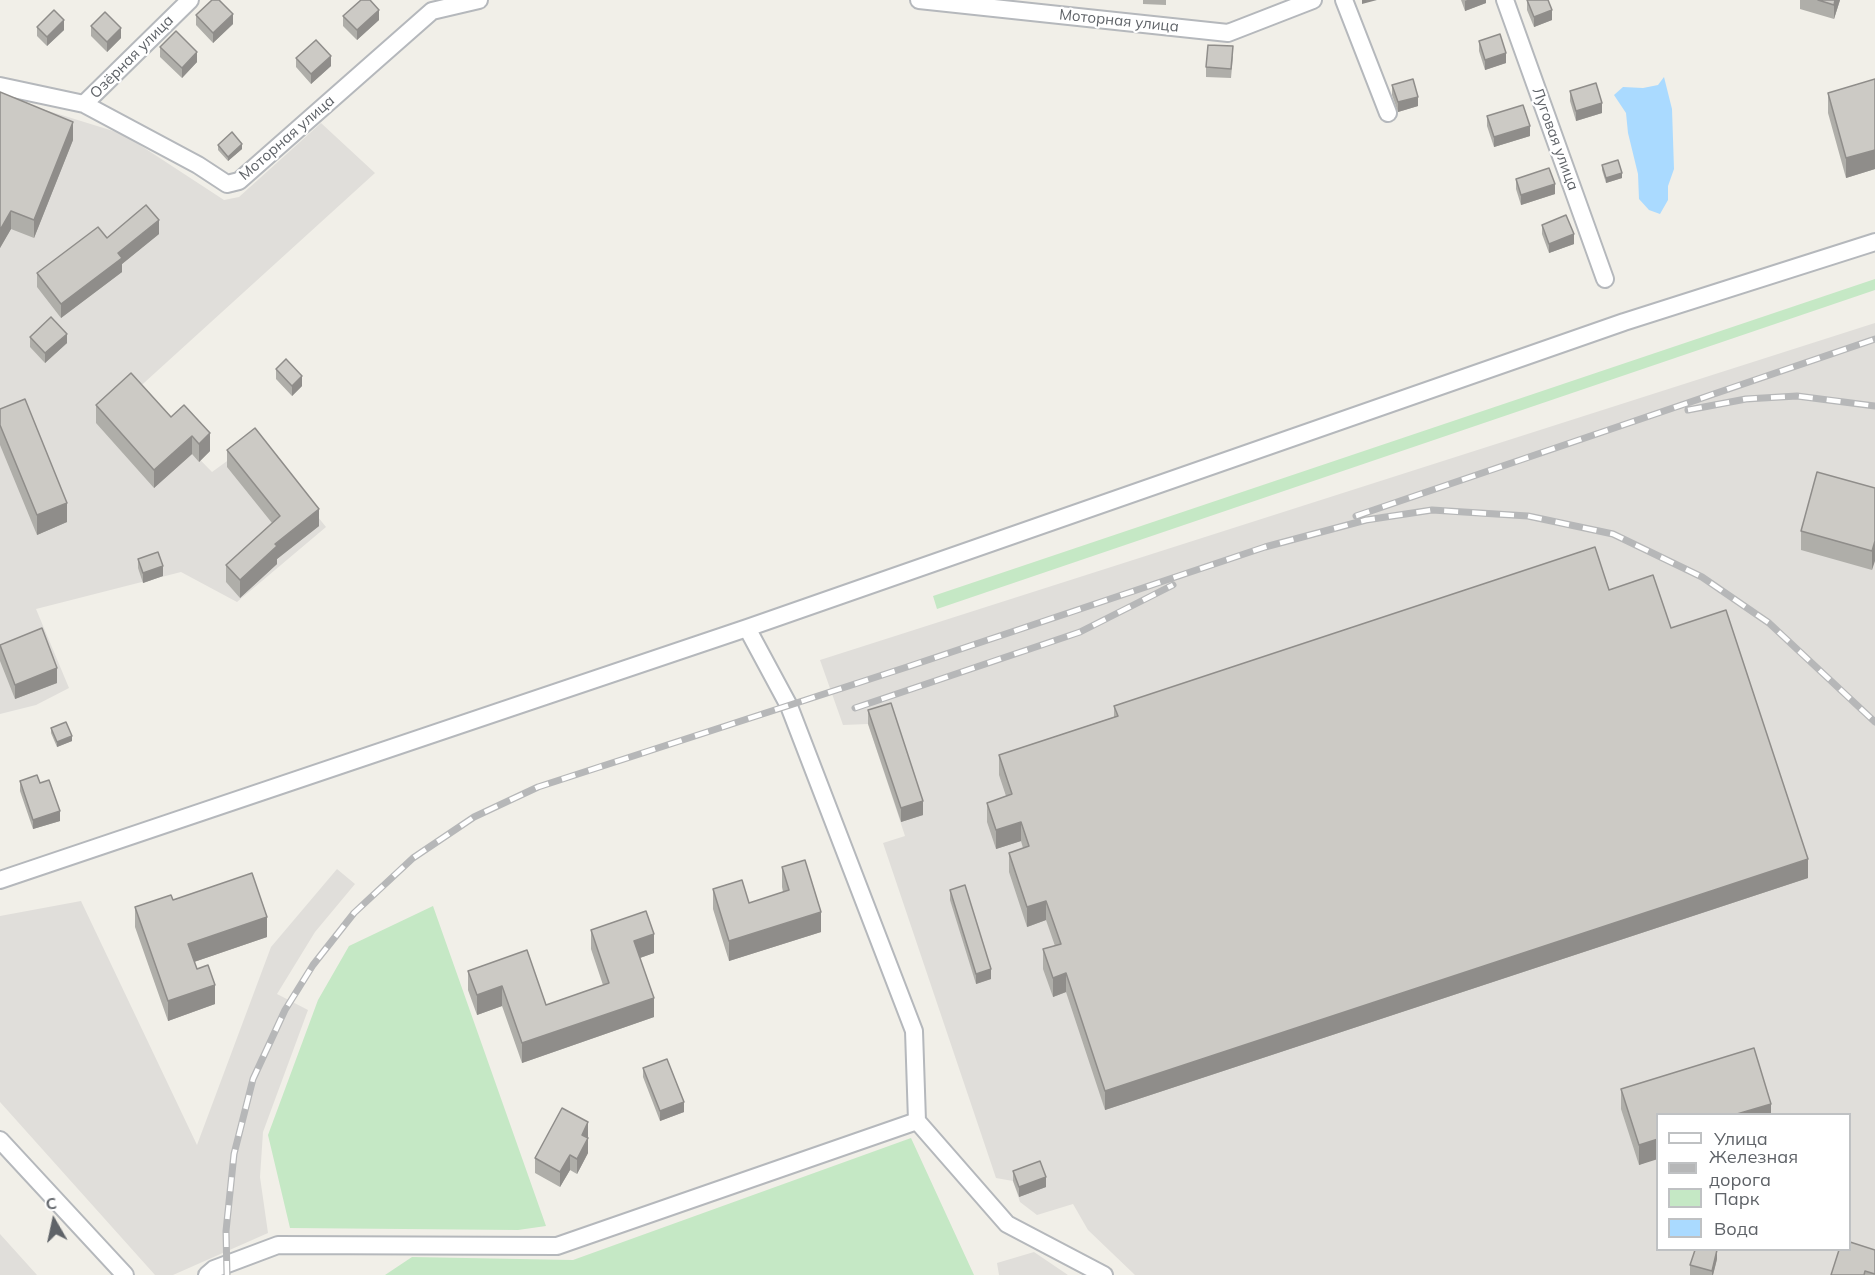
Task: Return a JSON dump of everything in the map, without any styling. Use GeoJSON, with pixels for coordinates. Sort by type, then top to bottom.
{"type":"FeatureCollection","features":[{"type":"Feature","properties":{"kind":"street","name":"Озёрная улица"},"geometry":{"type":"LineString","coordinates":[[0,86],[84,104],[190,0]]}},
{"type":"Feature","properties":{"kind":"street","name":"Моторная улица"},"geometry":{"type":"LineString","coordinates":[[84,104],[198,165],[227,184],[239,181],[429,6],[478,0]]}},
{"type":"Feature","properties":{"kind":"street","name":"Моторная улица"},"geometry":{"type":"LineString","coordinates":[[919,0],[1228,33],[1313,0]]}},
{"type":"Feature","properties":{"kind":"street"},"geometry":{"type":"LineString","coordinates":[[1344,0],[1388,113]]}},
{"type":"Feature","properties":{"kind":"street","name":"Луговая улица"},"geometry":{"type":"LineString","coordinates":[[1505,0],[1605,279]]}},
{"type":"Feature","properties":{"kind":"street"},"geometry":{"type":"LineString","coordinates":[[0,880],[747,628],[1624,322],[1875,243]]}},
{"type":"Feature","properties":{"kind":"street"},"geometry":{"type":"LineString","coordinates":[[747,628],[789,705],[914,1031],[917,1121],[1007,1224],[1104,1275]]}},
{"type":"Feature","properties":{"kind":"street"},"geometry":{"type":"LineString","coordinates":[[207,1275],[214,1269],[278,1245],[557,1246],[917,1121]]}},
{"type":"Feature","properties":{"kind":"street"},"geometry":{"type":"LineString","coordinates":[[0,1140],[125,1275]]}},
{"type":"Feature","properties":{"kind":"shaded area"},"geometry":{"type":"Polygon","coordinates":[[[0,96],[123,134],[224,200],[239,197],[321,123],[375,173],[134,392],[212,472],[256,440],[326,527],[237,602],[181,572],[36,609],[69,688],[36,705],[0,714],[0,96]]]}},
{"type":"Feature","properties":{"kind":"shaded area"},"geometry":{"type":"Polygon","coordinates":[[[1875,323],[1875,1275],[1135,1275],[1088,1230],[1073,1204],[1037,1215],[1020,1202],[1013,1181],[996,1178],[883,843],[905,836],[868,724],[843,725],[820,660],[1875,323]]]}},
{"type":"Feature","properties":{"kind":"shaded area"},"geometry":{"type":"Polygon","coordinates":[[[337,869],[355,884],[315,932],[277,994],[308,1010],[263,1132],[260,1177],[268,1233],[173,1275],[155,1275],[0,1102],[0,916],[81,901],[197,1145],[271,947],[337,869]]]}},
{"type":"Feature","properties":{"kind":"shaded area"},"geometry":{"type":"Polygon","coordinates":[[[0,1234],[37,1275],[0,1275],[0,1234]]]}},
{"type":"Feature","properties":{"kind":"shaded area"},"geometry":{"type":"Polygon","coordinates":[[[1034,1252],[1068,1275],[999,1275],[997,1263],[1034,1252]]]}},
{"type":"Feature","properties":{"kind":"green space"},"geometry":{"type":"Polygon","coordinates":[[[1875,279],[1875,290],[937,609],[933,596],[1875,279]]]}},
{"type":"Feature","properties":{"kind":"green space"},"geometry":{"type":"Polygon","coordinates":[[[433,906],[546,1226],[518,1230],[290,1228],[268,1135],[318,1000],[349,946],[433,906]]]}},
{"type":"Feature","properties":{"kind":"green space"},"geometry":{"type":"Polygon","coordinates":[[[911,1138],[974,1275],[385,1275],[412,1257],[573,1260],[911,1138]]]}},
{"type":"Feature","properties":{"kind":"water"},"geometry":{"type":"Polygon","coordinates":[[[1664,77],[1672,109],[1674,169],[1668,186],[1668,200],[1660,214],[1649,210],[1639,199],[1638,174],[1628,133],[1626,113],[1614,95],[1623,87],[1643,88],[1658,85],[1664,77]]]}},
{"type":"Feature","properties":{"kind":"building"},"geometry":{"type":"Polygon","coordinates":[[[212,0],[219,0],[233,14],[213,33],[196,15],[212,0]]]}},
{"type":"Feature","properties":{"kind":"building"},"geometry":{"type":"Polygon","coordinates":[[[361,0],[370,0],[379,10],[357,30],[343,16],[361,0]]]}},
{"type":"Feature","properties":{"kind":"building"},"geometry":{"type":"Polygon","coordinates":[[[1527,0],[1548,0],[1552,10],[1534,17],[1527,0]]]}},
{"type":"Feature","properties":{"kind":"building"},"geometry":{"type":"Polygon","coordinates":[[[1818,0],[1835,0],[1834,5],[1818,0]]]}},
{"type":"Feature","properties":{"kind":"building"},"geometry":{"type":"Polygon","coordinates":[[[54,10],[64,20],[47,37],[37,27],[54,10]]]}},
{"type":"Feature","properties":{"kind":"building"},"geometry":{"type":"Polygon","coordinates":[[[105,12],[121,28],[107,42],[91,26],[105,12]]]}},
{"type":"Feature","properties":{"kind":"building"},"geometry":{"type":"Polygon","coordinates":[[[176,31],[197,52],[182,68],[160,47],[176,31]]]}},
{"type":"Feature","properties":{"kind":"building"},"geometry":{"type":"Polygon","coordinates":[[[1500,34],[1506,53],[1485,60],[1479,41],[1500,34]]]}},
{"type":"Feature","properties":{"kind":"building"},"geometry":{"type":"Polygon","coordinates":[[[316,40],[331,56],[311,74],[296,58],[316,40]]]}},
{"type":"Feature","properties":{"kind":"building"},"geometry":{"type":"Polygon","coordinates":[[[1208,45],[1233,46],[1231,69],[1206,67],[1208,45]]]}},
{"type":"Feature","properties":{"kind":"building"},"geometry":{"type":"Polygon","coordinates":[[[1413,79],[1418,97],[1398,102],[1392,85],[1413,79]]]}},
{"type":"Feature","properties":{"kind":"building"},"geometry":{"type":"Polygon","coordinates":[[[1875,79],[1875,150],[1846,158],[1828,93],[1875,79]]]}},
{"type":"Feature","properties":{"kind":"building"},"geometry":{"type":"Polygon","coordinates":[[[1596,83],[1602,103],[1576,111],[1570,91],[1596,83]]]}},
{"type":"Feature","properties":{"kind":"building"},"geometry":{"type":"Polygon","coordinates":[[[0,92],[73,122],[34,220],[11,211],[0,230],[0,92]]]}},
{"type":"Feature","properties":{"kind":"building"},"geometry":{"type":"Polygon","coordinates":[[[1523,105],[1530,126],[1494,137],[1487,116],[1523,105]]]}},
{"type":"Feature","properties":{"kind":"building"},"geometry":{"type":"Polygon","coordinates":[[[232,132],[242,144],[228,157],[218,145],[232,132]]]}},
{"type":"Feature","properties":{"kind":"building"},"geometry":{"type":"Polygon","coordinates":[[[1618,160],[1622,173],[1606,178],[1602,165],[1618,160]]]}},
{"type":"Feature","properties":{"kind":"building"},"geometry":{"type":"Polygon","coordinates":[[[1549,168],[1555,184],[1521,195],[1516,179],[1549,168]]]}},
{"type":"Feature","properties":{"kind":"building"},"geometry":{"type":"Polygon","coordinates":[[[146,205],[159,220],[118,253],[122,258],[61,304],[37,273],[98,227],[107,238],[146,205]]]}},
{"type":"Feature","properties":{"kind":"building"},"geometry":{"type":"Polygon","coordinates":[[[1566,215],[1574,234],[1549,244],[1542,225],[1566,215]]]}},
{"type":"Feature","properties":{"kind":"building"},"geometry":{"type":"Polygon","coordinates":[[[51,317],[67,334],[45,353],[30,337],[51,317]]]}},
{"type":"Feature","properties":{"kind":"building"},"geometry":{"type":"Polygon","coordinates":[[[286,359],[302,376],[292,386],[276,369],[286,359]]]}},
{"type":"Feature","properties":{"kind":"building"},"geometry":{"type":"Polygon","coordinates":[[[131,373],[171,417],[184,405],[210,433],[199,444],[192,436],[154,470],[96,405],[131,373]]]}},
{"type":"Feature","properties":{"kind":"building"},"geometry":{"type":"Polygon","coordinates":[[[25,399],[67,503],[37,515],[0,425],[0,409],[25,399]]]}},
{"type":"Feature","properties":{"kind":"building"},"geometry":{"type":"Polygon","coordinates":[[[255,428],[319,509],[275,544],[277,546],[240,580],[226,565],[280,516],[227,450],[255,428]]]}},
{"type":"Feature","properties":{"kind":"building"},"geometry":{"type":"Polygon","coordinates":[[[1817,472],[1875,488],[1875,541],[1872,551],[1801,531],[1817,472]]]}},
{"type":"Feature","properties":{"kind":"building"},"geometry":{"type":"Polygon","coordinates":[[[1595,547],[1609,590],[1653,575],[1671,628],[1726,610],[1808,859],[1105,1091],[1066,973],[1053,978],[1043,949],[1061,944],[1046,901],[1027,907],[1009,853],[1029,846],[1021,822],[996,830],[987,803],[1012,794],[999,755],[1118,716],[1114,706],[1595,547]]]}},
{"type":"Feature","properties":{"kind":"building"},"geometry":{"type":"Polygon","coordinates":[[[158,552],[163,566],[143,573],[138,559],[158,552]]]}},
{"type":"Feature","properties":{"kind":"building"},"geometry":{"type":"Polygon","coordinates":[[[42,628],[57,668],[15,685],[0,645],[42,628]]]}},
{"type":"Feature","properties":{"kind":"building"},"geometry":{"type":"Polygon","coordinates":[[[891,703],[923,801],[901,808],[868,710],[891,703]]]}},
{"type":"Feature","properties":{"kind":"building"},"geometry":{"type":"Polygon","coordinates":[[[66,722],[72,736],[57,742],[51,728],[66,722]]]}},
{"type":"Feature","properties":{"kind":"building"},"geometry":{"type":"Polygon","coordinates":[[[37,775],[40,783],[49,780],[60,811],[33,820],[20,781],[37,775]]]}},
{"type":"Feature","properties":{"kind":"building"},"geometry":{"type":"Polygon","coordinates":[[[805,860],[821,912],[729,941],[713,889],[742,880],[749,903],[789,890],[782,867],[805,860]]]}},
{"type":"Feature","properties":{"kind":"building"},"geometry":{"type":"Polygon","coordinates":[[[252,873],[267,917],[188,944],[197,969],[208,965],[215,985],[168,1001],[135,907],[171,895],[173,900],[252,873]]]}},
{"type":"Feature","properties":{"kind":"building"},"geometry":{"type":"Polygon","coordinates":[[[965,885],[991,969],[976,974],[950,890],[965,885]]]}},
{"type":"Feature","properties":{"kind":"building"},"geometry":{"type":"Polygon","coordinates":[[[646,911],[654,934],[634,941],[654,998],[522,1043],[502,986],[477,995],[468,971],[527,950],[546,1005],[609,983],[591,930],[646,911]]]}},
{"type":"Feature","properties":{"kind":"building"},"geometry":{"type":"Polygon","coordinates":[[[1754,1048],[1771,1104],[1740,1113],[1656,1113],[1656,1140],[1639,1145],[1621,1089],[1754,1048]]]}},
{"type":"Feature","properties":{"kind":"building"},"geometry":{"type":"Polygon","coordinates":[[[667,1059],[684,1102],[660,1111],[643,1068],[667,1059]]]}},
{"type":"Feature","properties":{"kind":"building"},"geometry":{"type":"Polygon","coordinates":[[[562,1108],[588,1122],[582,1135],[588,1138],[577,1159],[570,1155],[560,1172],[535,1158],[562,1108]]]}},
{"type":"Feature","properties":{"kind":"building"},"geometry":{"type":"Polygon","coordinates":[[[1040,1161],[1046,1177],[1019,1187],[1013,1171],[1040,1161]]]}},
{"type":"Feature","properties":{"kind":"building"},"geometry":{"type":"Polygon","coordinates":[[[1851,1242],[1875,1250],[1875,1274],[1865,1271],[1864,1275],[1831,1275],[1839,1251],[1851,1251],[1851,1242]]]}},
{"type":"Feature","properties":{"kind":"building"},"geometry":{"type":"Polygon","coordinates":[[[1695,1251],[1717,1251],[1712,1271],[1690,1265],[1695,1251]]]}},
{"type":"Feature","properties":{"kind":"railway"},"geometry":{"type":"LineString","coordinates":[[1356,516],[1875,339]]}},
{"type":"Feature","properties":{"kind":"railway"},"geometry":{"type":"LineString","coordinates":[[1688,410],[1746,399],[1797,396],[1875,406]]}},
{"type":"Feature","properties":{"kind":"railway"},"geometry":{"type":"LineString","coordinates":[[227,1275],[226,1231],[234,1154],[253,1079],[285,1010],[313,965],[354,913],[413,858],[474,817],[538,787],[1265,547],[1366,520],[1432,510],[1528,516],[1613,534],[1702,577],[1769,623],[1875,722]]}},
{"type":"Feature","properties":{"kind":"railway"},"geometry":{"type":"LineString","coordinates":[[855,708],[1080,632],[1173,585]]}}]}
